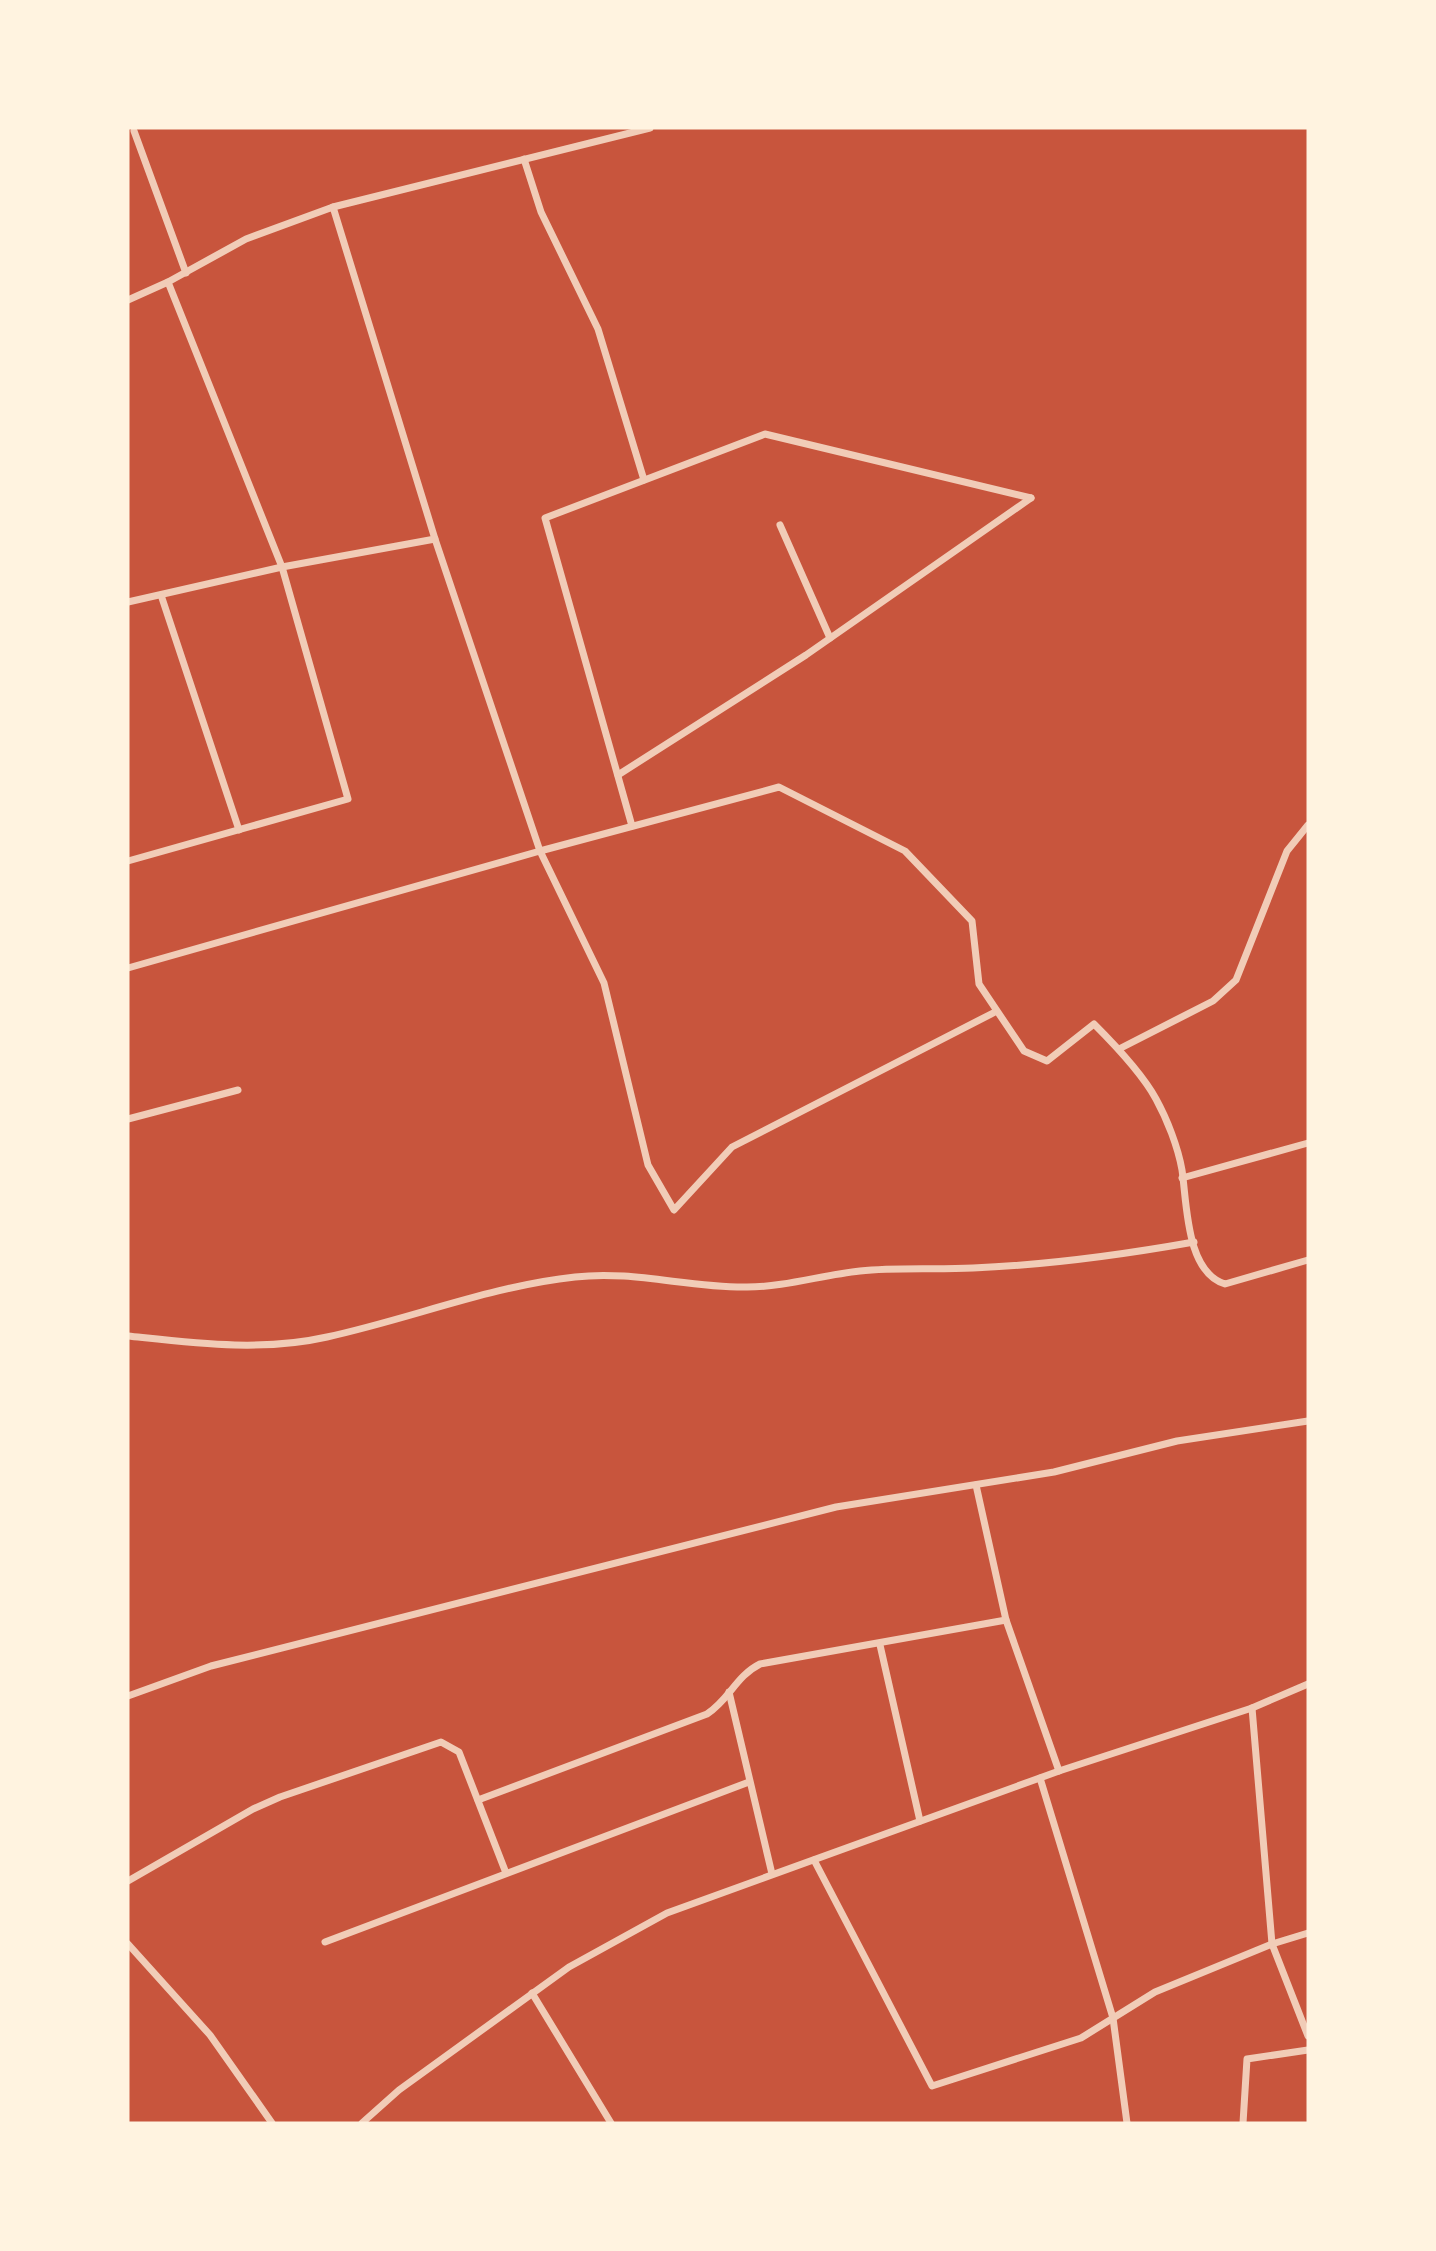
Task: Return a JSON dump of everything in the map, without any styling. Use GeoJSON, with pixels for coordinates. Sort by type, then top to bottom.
{"type":"FeatureCollection","features":[{"type":"Feature","properties":{"kind":"street"},"geometry":{"type":"LineString","coordinates":[[128,300],[168,282],[246,239],[333,207],[650,128]]}},
{"type":"Feature","properties":{"kind":"street"},"geometry":{"type":"LineString","coordinates":[[134,131],[186,272]]}},
{"type":"Feature","properties":{"kind":"street"},"geometry":{"type":"LineString","coordinates":[[524,159],[541,212],[598,329],[644,480]]}},
{"type":"Feature","properties":{"kind":"street"},"geometry":{"type":"LineString","coordinates":[[333,207],[435,539],[540,851],[604,984],[648,1165],[674,1210],[732,1147],[997,1011]]}},
{"type":"Feature","properties":{"kind":"street"},"geometry":{"type":"LineString","coordinates":[[128,861],[348,799],[282,567],[168,282]]}},
{"type":"Feature","properties":{"kind":"street"},"geometry":{"type":"LineString","coordinates":[[618,775],[830,638],[1031,498],[765,433],[545,518],[632,826]]}},
{"type":"Feature","properties":{"kind":"street"},"geometry":{"type":"LineString","coordinates":[[780,525],[830,638]]}},
{"type":"Feature","properties":{"kind":"street"},"geometry":{"type":"LineString","coordinates":[[128,602],[282,567],[435,539]]}},
{"type":"Feature","properties":{"kind":"street"},"geometry":{"type":"LineString","coordinates":[[161,595],[239,830]]}},
{"type":"Feature","properties":{"kind":"street"},"geometry":{"type":"LineString","coordinates":[[128,968],[540,851],[779,787],[905,851],[972,921],[979,984],[1024,1051],[1047,1061],[1094,1024],[1119,1049],[1155,1096],[1179,1160],[1194,1242],[1205,1273],[1211,1280],[1225,1284],[1308,1260]]}},
{"type":"Feature","properties":{"kind":"street"},"geometry":{"type":"LineString","coordinates":[[1119,1049],[1213,1001],[1236,980],[1287,851],[1308,825]]}},
{"type":"Feature","properties":{"kind":"street"},"geometry":{"type":"LineString","coordinates":[[128,1119],[238,1090]]}},
{"type":"Feature","properties":{"kind":"street"},"geometry":{"type":"LineString","coordinates":[[1182,1178],[1308,1143]]}},
{"type":"Feature","properties":{"kind":"street"},"geometry":{"type":"LineString","coordinates":[[128,1336],[215,1345],[271,1345],[328,1337],[575,1277],[621,1275],[750,1287],[860,1271],[972,1268],[1083,1260],[1194,1242]]}},
{"type":"Feature","properties":{"kind":"street"},"geometry":{"type":"LineString","coordinates":[[128,1696],[211,1666],[836,1507],[1054,1472],[1177,1441],[1251,1432],[1308,1421]]}},
{"type":"Feature","properties":{"kind":"street"},"geometry":{"type":"LineString","coordinates":[[976,1485],[1006,1620],[1059,1771]]}},
{"type":"Feature","properties":{"kind":"street"},"geometry":{"type":"LineString","coordinates":[[478,1800],[697,1719],[716,1708],[742,1675],[760,1664],[880,1645],[1006,1620]]}},
{"type":"Feature","properties":{"kind":"street"},"geometry":{"type":"LineString","coordinates":[[880,1645],[920,1821]]}},
{"type":"Feature","properties":{"kind":"street"},"geometry":{"type":"LineString","coordinates":[[362,2123],[399,2090],[532,1993],[580,1960],[634,1930],[702,1899],[1059,1771],[1252,1708],[1308,1684]]}},
{"type":"Feature","properties":{"kind":"street"},"geometry":{"type":"LineString","coordinates":[[729,1692],[772,1874]]}},
{"type":"Feature","properties":{"kind":"street"},"geometry":{"type":"LineString","coordinates":[[1252,1708],[1272,1944],[1308,2036]]}},
{"type":"Feature","properties":{"kind":"street"},"geometry":{"type":"LineString","coordinates":[[128,1881],[271,1801],[434,1743],[448,1743],[459,1752],[506,1874]]}},
{"type":"Feature","properties":{"kind":"street"},"geometry":{"type":"LineString","coordinates":[[1040,1778],[1113,2018],[1127,2123]]}},
{"type":"Feature","properties":{"kind":"street"},"geometry":{"type":"LineString","coordinates":[[325,1942],[749,1782]]}},
{"type":"Feature","properties":{"kind":"street"},"geometry":{"type":"LineString","coordinates":[[814,1860],[932,2086],[1080,2038],[1155,1992],[1272,1944],[1308,1933]]}},
{"type":"Feature","properties":{"kind":"street"},"geometry":{"type":"LineString","coordinates":[[128,1944],[210,2035],[272,2123]]}},
{"type":"Feature","properties":{"kind":"street"},"geometry":{"type":"LineString","coordinates":[[532,1993],[611,2123]]}},
{"type":"Feature","properties":{"kind":"street"},"geometry":{"type":"LineString","coordinates":[[1243,2123],[1247,2059],[1308,2050]]}}]}
